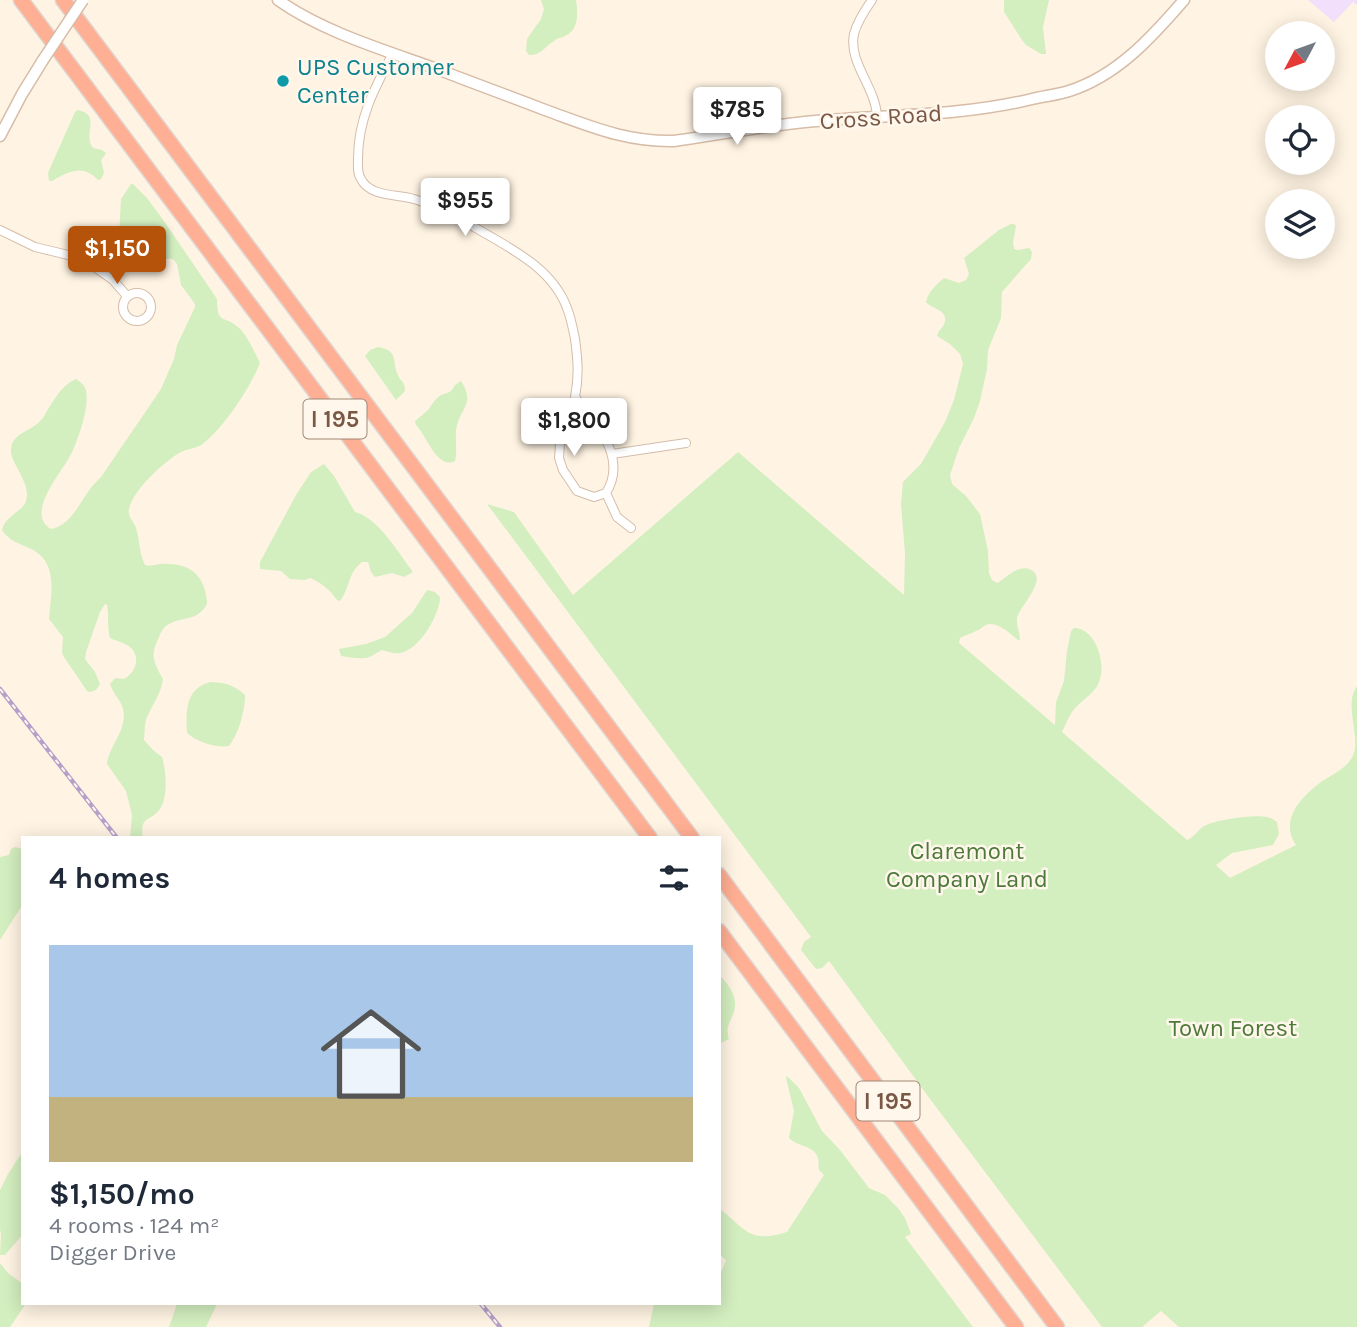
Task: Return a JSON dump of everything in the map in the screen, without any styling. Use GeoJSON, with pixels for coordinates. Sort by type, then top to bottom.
{"type":"FeatureCollection","features":[{"type":"Feature","properties":{"kind":"highway","name":"I 195"},"geometry":{"type":"LineString","coordinates":[[21,0],[648,836]]}},
{"type":"Feature","properties":{"kind":"highway","name":"I 195"},"geometry":{"type":"LineString","coordinates":[[63,0],[690,836]]}},
{"type":"Feature","properties":{"kind":"highway","name":"I 195"},"geometry":{"type":"LineString","coordinates":[[721,878],[1057,1327]]}},
{"type":"Feature","properties":{"kind":"highway","name":"I 195"},"geometry":{"type":"LineString","coordinates":[[721,934],[1016,1327]]}},
{"type":"Feature","properties":{"kind":"street"},"geometry":{"type":"LineString","coordinates":[[0,136],[22,94],[83,0]]}},
{"type":"Feature","properties":{"kind":"street","name":"Cross Road"},"geometry":{"type":"LineString","coordinates":[[278,0],[319,23],[393,53],[600,130],[640,140],[674,141],[779,125],[942,113],[1010,105],[1070,91],[1124,61],[1155,33],[1184,0]]}},
{"type":"Feature","properties":{"kind":"street"},"geometry":{"type":"LineString","coordinates":[[872,0],[855,30],[853,45],[855,57],[877,104],[877,117]]}},
{"type":"Feature","properties":{"kind":"street"},"geometry":{"type":"LineString","coordinates":[[393,53],[370,99],[361,126],[358,160],[361,179],[365,186],[377,192],[415,199],[465,222],[523,256],[557,289],[570,320],[579,378],[572,419],[560,444],[559,458],[563,470],[577,491],[594,497],[606,493],[613,481],[612,454],[601,432],[576,397]]}},
{"type":"Feature","properties":{"kind":"street"},"geometry":{"type":"LineString","coordinates":[[0,230],[35,247],[68,255],[93,266],[113,280],[127,296]]}},
{"type":"Feature","properties":{"kind":"street"},"geometry":{"type":"LineString","coordinates":[[612,454],[686,443]]}},
{"type":"Feature","properties":{"kind":"street"},"geometry":{"type":"LineString","coordinates":[[606,493],[617,516],[631,528]]}},
{"type":"Feature","properties":{"kind":"shaded area"},"geometry":{"type":"Polygon","coordinates":[[[1308,0],[1357,0],[1357,5],[1353,2],[1333,21],[1308,0]]]}},
{"type":"Feature","properties":{"kind":"green space"},"geometry":{"type":"Polygon","coordinates":[[[541,0],[576,0],[576,21],[570,33],[540,52],[529,55],[526,51],[527,39],[541,19],[544,9],[541,0]]]}},
{"type":"Feature","properties":{"kind":"green space"},"geometry":{"type":"Polygon","coordinates":[[[1004,0],[1049,0],[1043,27],[1046,54],[1041,54],[1022,40],[1004,12],[1004,0]]]}},
{"type":"Feature","properties":{"kind":"green space"},"geometry":{"type":"Polygon","coordinates":[[[78,110],[89,116],[89,137],[93,148],[106,153],[101,160],[104,173],[98,180],[81,170],[49,181],[48,173],[78,110]]]}},
{"type":"Feature","properties":{"kind":"green space"},"geometry":{"type":"Polygon","coordinates":[[[131,184],[147,198],[217,299],[220,316],[242,331],[260,363],[243,395],[212,436],[201,445],[179,453],[157,470],[136,494],[129,509],[145,565],[177,565],[191,570],[201,580],[207,604],[199,614],[166,626],[154,649],[155,663],[163,679],[146,720],[144,740],[162,757],[165,790],[161,807],[143,825],[143,836],[130,836],[132,815],[126,791],[107,764],[124,717],[122,706],[110,684],[115,678],[124,679],[132,672],[136,663],[135,653],[127,645],[110,638],[105,604],[85,659],[100,684],[96,690],[87,691],[64,657],[63,637],[49,619],[51,579],[45,561],[39,554],[10,539],[2,530],[6,521],[24,505],[27,494],[11,454],[15,439],[41,420],[68,384],[76,379],[83,385],[87,401],[80,433],[43,504],[44,522],[51,529],[64,524],[101,477],[161,389],[195,307],[181,285],[177,264],[173,259],[143,259],[135,255],[119,237],[121,199],[131,184]]]}},
{"type":"Feature","properties":{"kind":"green space"},"geometry":{"type":"Polygon","coordinates":[[[1011,224],[1016,226],[1014,249],[1029,248],[1032,252],[1031,259],[1002,292],[1001,318],[988,350],[980,401],[950,475],[952,484],[980,514],[992,580],[997,583],[1014,571],[1024,568],[1036,574],[1037,580],[1017,618],[1020,640],[999,626],[990,624],[960,638],[959,643],[1055,725],[1056,702],[1064,681],[1071,631],[1077,628],[1089,634],[1099,654],[1100,678],[1095,689],[1072,712],[1062,732],[1187,840],[1204,826],[1225,820],[1261,816],[1277,822],[1279,834],[1273,845],[1232,853],[1216,865],[1230,878],[1296,845],[1290,827],[1291,818],[1300,802],[1321,782],[1345,766],[1353,756],[1355,741],[1352,700],[1357,686],[1357,1327],[1179,1327],[1161,1311],[1142,1327],[1102,1327],[829,961],[822,968],[816,969],[801,950],[804,942],[811,937],[487,504],[514,512],[573,595],[738,452],[904,595],[905,553],[901,504],[903,482],[921,464],[945,422],[963,364],[960,354],[937,336],[945,317],[926,302],[927,298],[944,278],[959,283],[966,280],[969,274],[964,258],[999,230],[1011,224]]]}},
{"type":"Feature","properties":{"kind":"green space"},"geometry":{"type":"Polygon","coordinates":[[[378,347],[392,354],[404,385],[405,391],[396,400],[365,356],[378,347]]]}},
{"type":"Feature","properties":{"kind":"green space"},"geometry":{"type":"Polygon","coordinates":[[[461,381],[467,400],[457,425],[455,461],[443,461],[415,421],[437,398],[451,391],[461,381]]]}},
{"type":"Feature","properties":{"kind":"green space"},"geometry":{"type":"Polygon","coordinates":[[[324,464],[355,512],[380,529],[413,572],[404,577],[392,573],[375,577],[368,562],[362,562],[354,571],[340,601],[310,578],[290,579],[281,571],[260,569],[260,562],[296,495],[311,472],[324,464]]]}},
{"type":"Feature","properties":{"kind":"green space"},"geometry":{"type":"Polygon","coordinates":[[[427,590],[440,597],[437,612],[428,629],[410,649],[399,653],[382,650],[363,658],[341,656],[339,649],[385,637],[412,613],[427,590]]]}},
{"type":"Feature","properties":{"kind":"green space"},"geometry":{"type":"Polygon","coordinates":[[[210,682],[229,685],[245,695],[241,722],[229,746],[207,744],[187,733],[187,709],[191,695],[210,682]]]}},
{"type":"Feature","properties":{"kind":"green space"},"geometry":{"type":"Polygon","coordinates":[[[21,848],[21,907],[0,940],[0,857],[9,855],[11,849],[21,848]]]}},
{"type":"Feature","properties":{"kind":"green space"},"geometry":{"type":"Polygon","coordinates":[[[721,977],[735,1002],[728,1025],[729,1039],[721,1043],[721,977]]]}},
{"type":"Feature","properties":{"kind":"green space"},"geometry":{"type":"Polygon","coordinates":[[[787,1076],[799,1088],[822,1131],[869,1188],[885,1195],[898,1208],[911,1234],[905,1237],[973,1327],[649,1327],[654,1305],[721,1305],[721,1272],[726,1260],[721,1256],[721,1210],[742,1228],[755,1235],[787,1232],[824,1175],[819,1170],[816,1154],[789,1138],[794,1111],[787,1076]]]}},
{"type":"Feature","properties":{"kind":"green space"},"geometry":{"type":"Polygon","coordinates":[[[21,1154],[21,1236],[5,1255],[0,1255],[0,1190],[21,1154]]]}},
{"type":"Feature","properties":{"kind":"green space"},"geometry":{"type":"Polygon","coordinates":[[[0,1263],[21,1283],[21,1305],[25,1305],[10,1327],[0,1327],[0,1263]]]}},
{"type":"Feature","properties":{"kind":"green space"},"geometry":{"type":"Polygon","coordinates":[[[177,1305],[217,1305],[206,1327],[169,1327],[177,1305]]]}},
{"type":"Feature","properties":{"kind":"railway"},"geometry":{"type":"LineString","coordinates":[[0,689],[115,836]]}},
{"type":"Feature","properties":{"kind":"railway"},"geometry":{"type":"LineString","coordinates":[[482,1305],[500,1327]]}},
{"type":"Feature","properties":{"kind":"place","name":"UPS Customer Center"},"geometry":{"type":"Point","coordinates":[283,81]}},
{"type":"Feature","properties":{"kind":"park label","name":"Claremont Company Land"},"geometry":{"type":"Point","coordinates":[967,865]}},
{"type":"Feature","properties":{"kind":"park label","name":"Town Forest"},"geometry":{"type":"Point","coordinates":[1233,1028]}}]}
